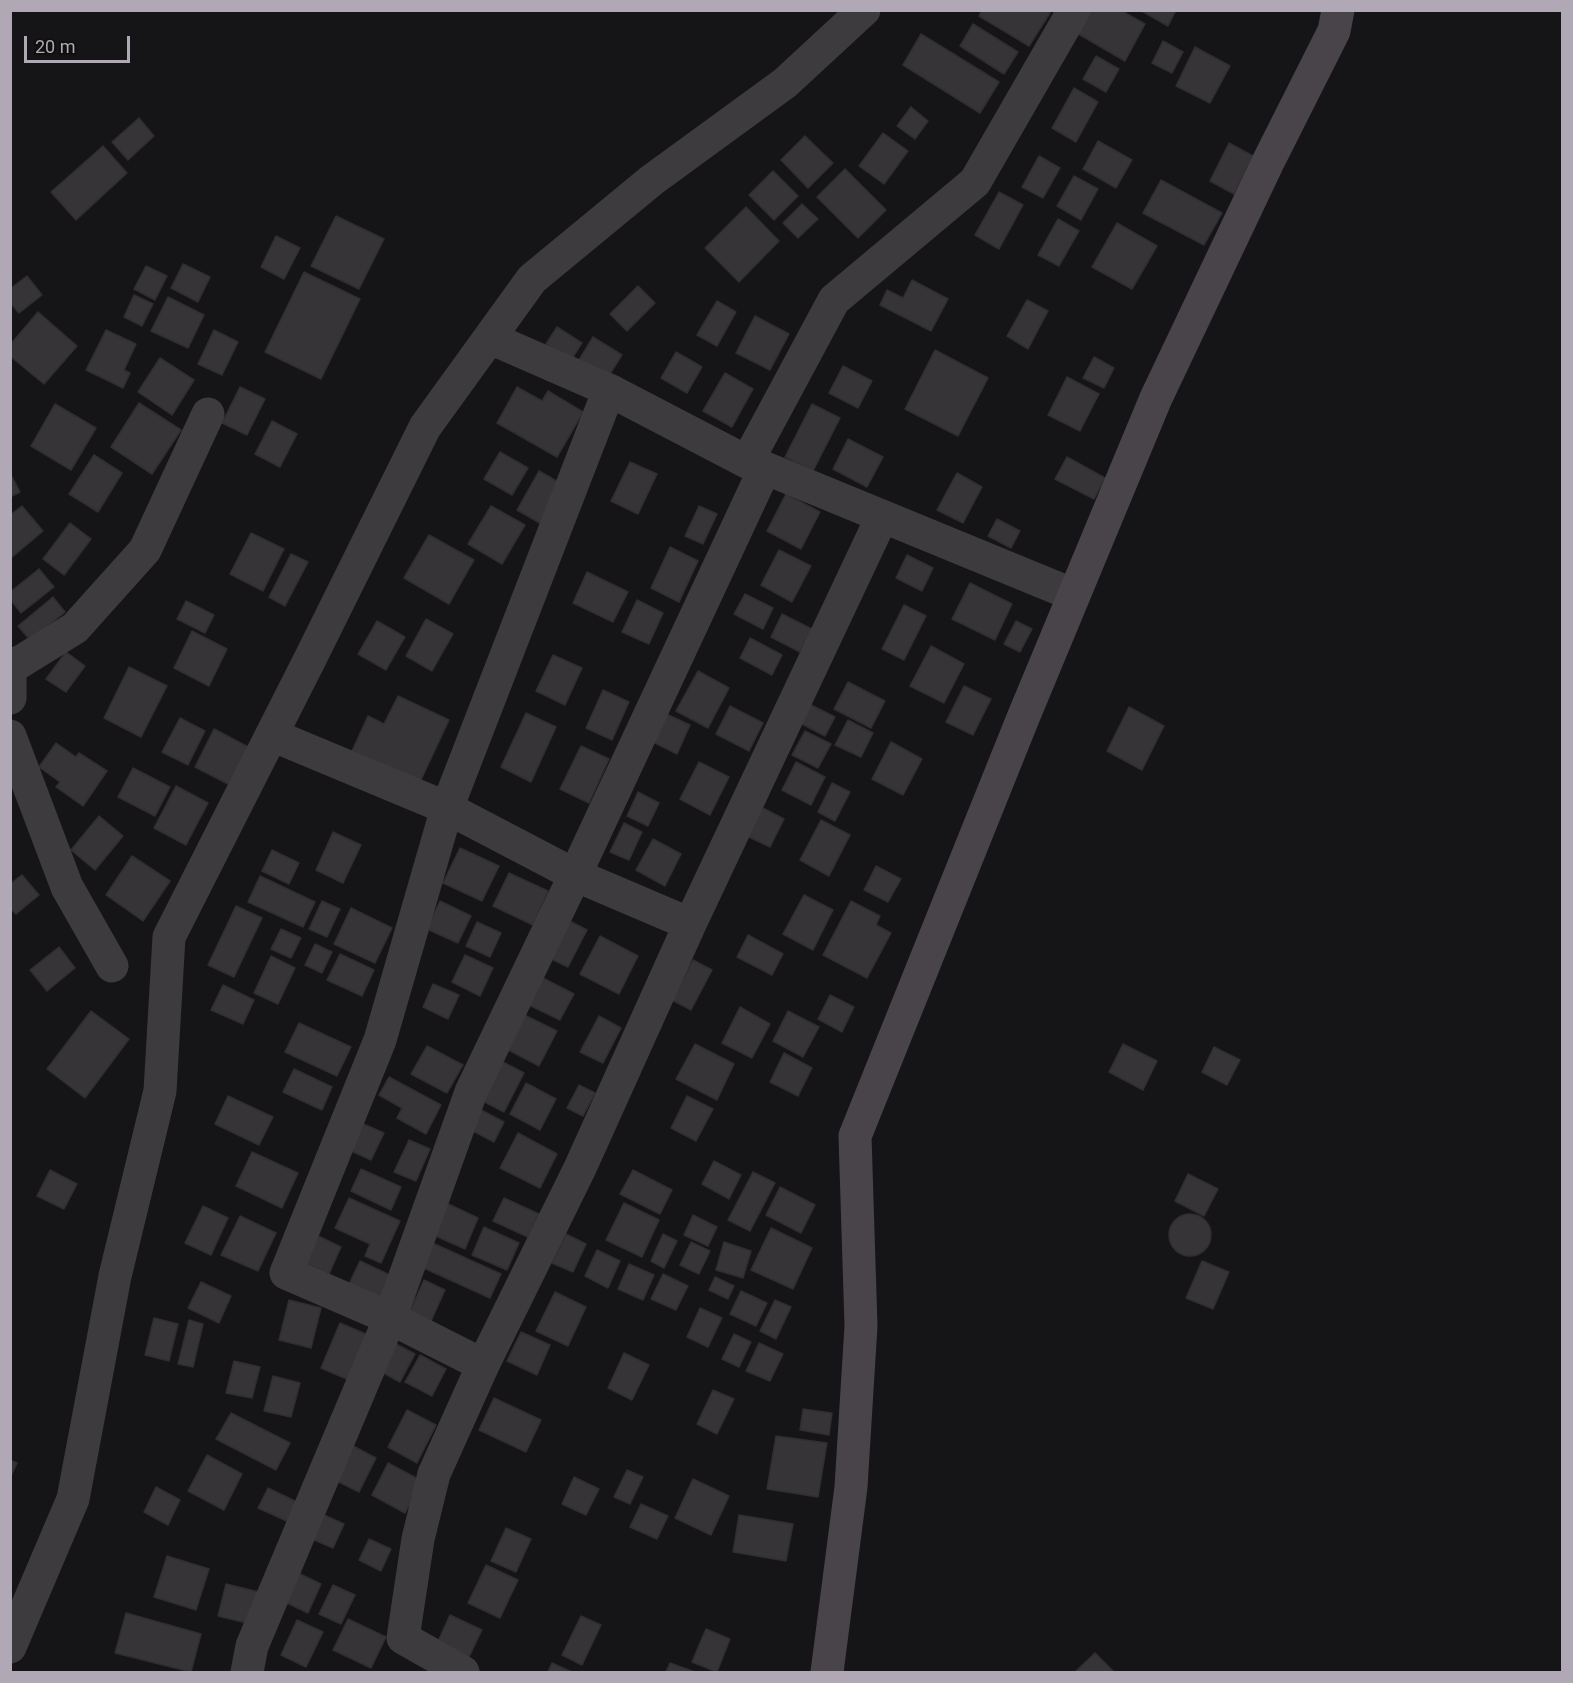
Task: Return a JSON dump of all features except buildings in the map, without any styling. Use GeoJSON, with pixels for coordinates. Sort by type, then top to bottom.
{"type":"FeatureCollection","features":[{"type":"Feature","properties":{"kind":"main road"},"geometry":{"type":"LineString","coordinates":[[827,1672],[851,1487],[861,1326],[855,1136],[1156,398],[1269,160],[1334,31],[1338,10]]}},
{"type":"Feature","properties":{"kind":"street"},"geometry":{"type":"LineString","coordinates":[[10,1647],[73,1499],[115,1276],[160,1091],[169,937],[425,427],[532,279],[652,180],[785,83],[864,10]]}},
{"type":"Feature","properties":{"kind":"street"},"geometry":{"type":"LineString","coordinates":[[247,1672],[252,1646],[390,1318],[471,1092],[575,875],[756,465],[834,300],[975,182],[1074,10]]}},
{"type":"Feature","properties":{"kind":"street"},"geometry":{"type":"LineString","coordinates":[[490,338],[609,390],[756,465],[1074,595]]}},
{"type":"Feature","properties":{"kind":"street"},"geometry":{"type":"LineString","coordinates":[[483,1365],[390,1318],[286,1273],[380,1040],[447,808],[609,390]]}},
{"type":"Feature","properties":{"kind":"street"},"geometry":{"type":"LineString","coordinates":[[11,676],[75,628],[145,550],[208,414]]}},
{"type":"Feature","properties":{"kind":"street"},"geometry":{"type":"LineString","coordinates":[[463,1672],[403,1638],[418,1539],[434,1474],[483,1365],[580,1168],[690,924],[882,517]]}},
{"type":"Feature","properties":{"kind":"street"},"geometry":{"type":"LineString","coordinates":[[272,735],[447,808],[575,875],[690,924]]}},
{"type":"Feature","properties":{"kind":"street"},"geometry":{"type":"LineString","coordinates":[[10,736],[66,887],[112,966]]}}]}
